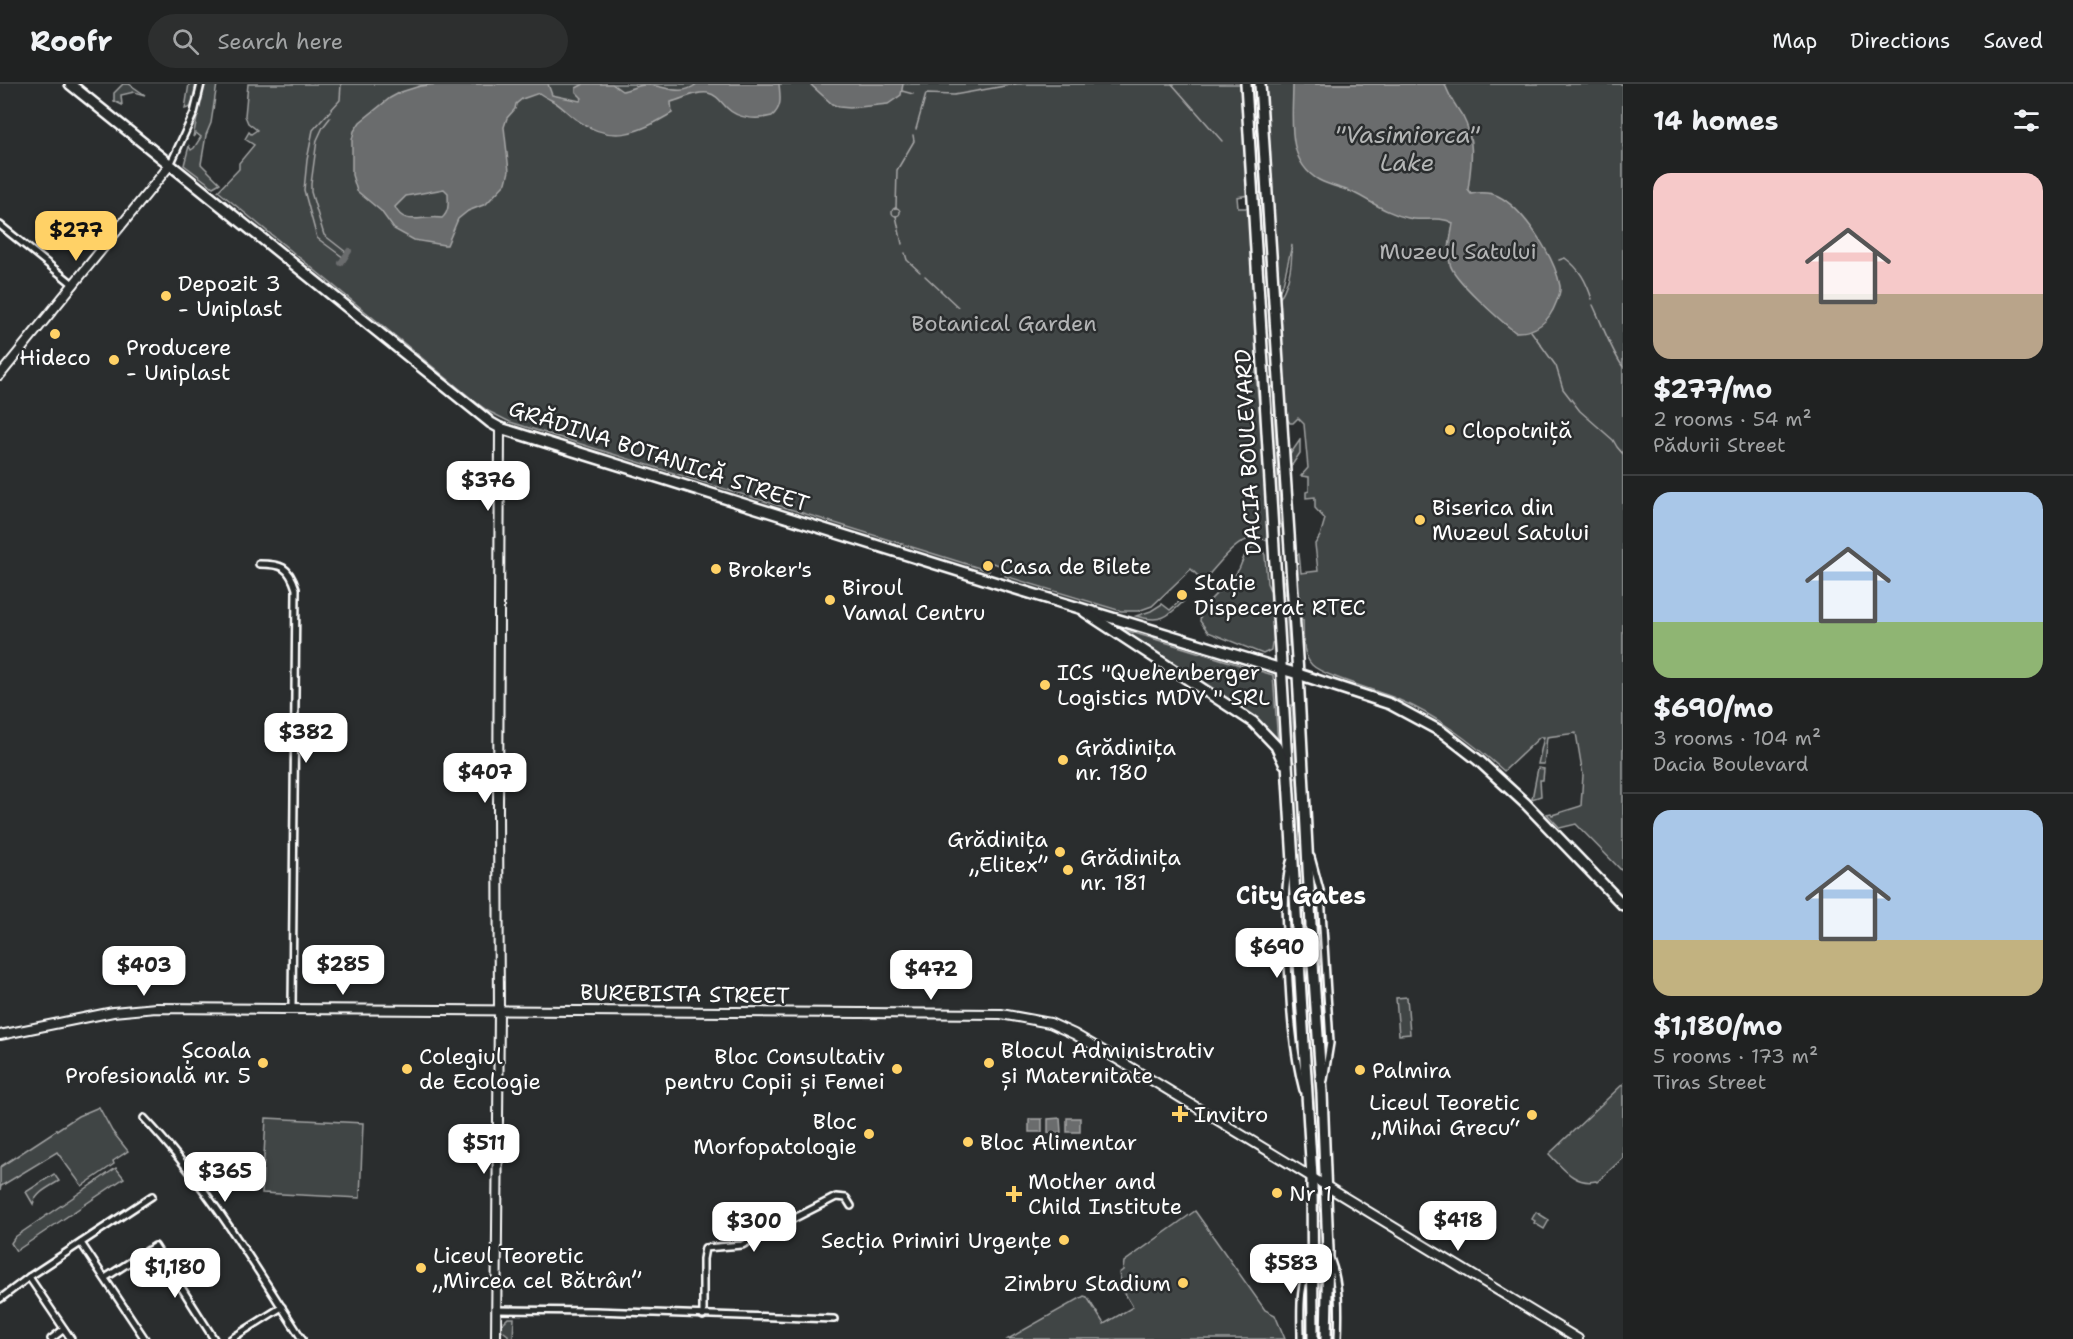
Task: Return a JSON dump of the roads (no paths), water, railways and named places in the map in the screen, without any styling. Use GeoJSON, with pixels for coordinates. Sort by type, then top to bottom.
{"type":"FeatureCollection","features":[{"type":"Feature","properties":{"kind":"main road","name":"GRĂDINA BOTANICĂ STREET"},"geometry":{"type":"LineString","coordinates":[[70,84],[473,411],[500,428],[1389,704],[1419,718],[1461,745],[1507,785],[1623,905]]}},
{"type":"Feature","properties":{"kind":"main road","name":"DACIA BOULEVARD"},"geometry":{"type":"LineString","coordinates":[[1246,84],[1312,1177],[1313,1339]]}},
{"type":"Feature","properties":{"kind":"main road","name":"DACIA BOULEVARD"},"geometry":{"type":"LineString","coordinates":[[1260,84],[1322,1093],[1328,1252],[1326,1339]]}},
{"type":"Feature","properties":{"kind":"main road"},"geometry":{"type":"LineString","coordinates":[[0,375],[170,165]]}},
{"type":"Feature","properties":{"kind":"main road"},"geometry":{"type":"LineString","coordinates":[[1264,382],[1278,382]]}},
{"type":"Feature","properties":{"kind":"main road"},"geometry":{"type":"LineString","coordinates":[[496,1339],[500,428]]}},
{"type":"Feature","properties":{"kind":"main road"},"geometry":{"type":"LineString","coordinates":[[1075,606],[1253,722],[1276,746],[1287,769],[1302,770]]}},
{"type":"Feature","properties":{"kind":"main road","name":"BUREBISTA STREET"},"geometry":{"type":"LineString","coordinates":[[0,1035],[113,1012],[156,1008],[1001,1014],[1040,1020],[1061,1027],[1099,1048],[1578,1339]]}},
{"type":"Feature","properties":{"kind":"street"},"geometry":{"type":"LineString","coordinates":[[170,165],[194,113],[201,84]]}},
{"type":"Feature","properties":{"kind":"street"},"geometry":{"type":"LineString","coordinates":[[0,225],[74,285]]}},
{"type":"Feature","properties":{"kind":"street"},"geometry":{"type":"LineString","coordinates":[[259,564],[279,565],[290,575],[296,589],[292,1008]]}},
{"type":"Feature","properties":{"kind":"street"},"geometry":{"type":"LineString","coordinates":[[144,1118],[165,1142],[246,1252],[302,1339]]}},
{"type":"Feature","properties":{"kind":"street"},"geometry":{"type":"LineString","coordinates":[[0,1299],[29,1277],[153,1196]]}},
{"type":"Feature","properties":{"kind":"street"},"geometry":{"type":"LineString","coordinates":[[703,1316],[705,1248],[742,1245],[836,1197],[846,1198],[851,1206]]}},
{"type":"Feature","properties":{"kind":"street"},"geometry":{"type":"LineString","coordinates":[[81,1243],[145,1339]]}},
{"type":"Feature","properties":{"kind":"street"},"geometry":{"type":"LineString","coordinates":[[105,1278],[154,1246],[214,1339]]}},
{"type":"Feature","properties":{"kind":"street","name":"DACIA BOULEVARD"},"geometry":{"type":"LineString","coordinates":[[1328,1252],[1334,1267],[1337,1291],[1338,1339]]}},
{"type":"Feature","properties":{"kind":"street","name":"DACIA BOULEVARD"},"geometry":{"type":"LineString","coordinates":[[1301,1339],[1304,1281],[1313,1258]]}},
{"type":"Feature","properties":{"kind":"street"},"geometry":{"type":"LineString","coordinates":[[29,1277],[71,1339]]}},
{"type":"Feature","properties":{"kind":"street"},"geometry":{"type":"LineString","coordinates":[[231,1339],[282,1307]]}},
{"type":"Feature","properties":{"kind":"street"},"geometry":{"type":"LineString","coordinates":[[496,1310],[834,1319]]}},
{"type":"Feature","properties":{"kind":"street"},"geometry":{"type":"LineString","coordinates":[[51,1339],[64,1329]]}},
{"type":"Feature","properties":{"kind":"water"},"geometry":{"type":"Polygon","coordinates":[[[548,84],[552,95],[580,101],[582,98],[576,92],[576,88],[584,84],[612,84],[622,91],[645,85],[684,90],[697,84],[779,84],[780,101],[776,113],[772,116],[748,118],[731,112],[714,95],[699,93],[671,102],[672,113],[648,126],[636,131],[614,134],[590,128],[539,93],[522,99],[507,118],[504,127],[509,171],[506,183],[486,204],[468,211],[458,219],[447,245],[444,245],[414,240],[394,229],[381,211],[357,191],[352,175],[352,140],[354,131],[360,122],[390,98],[420,86],[548,84]],[[444,189],[406,196],[395,207],[403,217],[442,218],[447,209],[448,193],[444,189]]]}},
{"type":"Feature","properties":{"kind":"water"},"geometry":{"type":"Polygon","coordinates":[[[810,84],[903,84],[901,95],[888,104],[850,108],[832,104],[810,84]]]}},
{"type":"Feature","properties":{"kind":"water","name":"\"Vasimiorca\" Lake"},"geometry":{"type":"Polygon","coordinates":[[[1293,84],[1445,84],[1470,135],[1472,153],[1468,190],[1471,194],[1495,195],[1508,202],[1537,235],[1552,262],[1560,290],[1553,310],[1545,321],[1529,331],[1515,332],[1468,289],[1450,264],[1449,249],[1453,223],[1442,219],[1414,219],[1394,214],[1354,193],[1323,182],[1308,172],[1301,162],[1293,137],[1293,84]]]}},
{"type":"Feature","properties":{"kind":"water"},"geometry":{"type":"Polygon","coordinates":[[[1060,1118],[1061,1132],[1048,1133],[1048,1119],[1060,1118]]]}},
{"type":"Feature","properties":{"kind":"water"},"geometry":{"type":"Polygon","coordinates":[[[1067,1118],[1080,1118],[1080,1132],[1067,1132],[1067,1118]]]}},
{"type":"Feature","properties":{"kind":"water"},"geometry":{"type":"Polygon","coordinates":[[[1029,1119],[1042,1119],[1042,1132],[1029,1132],[1029,1119]]]}},
{"type":"Feature","properties":{"kind":"waterway"},"geometry":{"type":"LineString","coordinates":[[341,84],[340,100],[313,130],[304,190],[317,238],[344,258]]}},
{"type":"Feature","properties":{"kind":"waterway"},"geometry":{"type":"LineString","coordinates":[[916,129],[926,94],[954,95],[1016,84]]}},
{"type":"Feature","properties":{"kind":"waterway"},"geometry":{"type":"LineString","coordinates":[[1172,84],[1222,141]]}},
{"type":"Feature","properties":{"kind":"waterway"},"geometry":{"type":"LineString","coordinates":[[902,91],[913,94]]}},
{"type":"Feature","properties":{"kind":"waterway"},"geometry":{"type":"LineString","coordinates":[[330,118],[317,140],[311,192],[324,235],[347,253]]}},
{"type":"Feature","properties":{"kind":"waterway"},"geometry":{"type":"LineString","coordinates":[[896,208],[897,170],[914,141],[913,135]]}},
{"type":"Feature","properties":{"kind":"waterway"},"geometry":{"type":"LineString","coordinates":[[896,208],[900,212],[896,216],[892,212],[896,208]]}},
{"type":"Feature","properties":{"kind":"waterway"},"geometry":{"type":"LineString","coordinates":[[896,216],[902,244]]}},
{"type":"Feature","properties":{"kind":"waterway"},"geometry":{"type":"LineString","coordinates":[[341,263],[349,251]]}},
{"type":"Feature","properties":{"kind":"waterway"},"geometry":{"type":"LineString","coordinates":[[905,253],[907,260],[920,272]]}},
{"type":"Feature","properties":{"kind":"waterway"},"geometry":{"type":"LineString","coordinates":[[1559,260],[1565,258],[1579,271],[1592,299]]}},
{"type":"Feature","properties":{"kind":"waterway"},"geometry":{"type":"LineString","coordinates":[[925,276],[958,307]]}},
{"type":"Feature","properties":{"kind":"waterway"},"geometry":{"type":"LineString","coordinates":[[1593,305],[1610,345],[1623,367]]}},
{"type":"Feature","properties":{"kind":"waterway"},"geometry":{"type":"LineString","coordinates":[[1531,331],[1556,366],[1563,389],[1580,411],[1613,440],[1623,454]]}},
{"type":"Feature","properties":{"kind":"place","name":"Depozit 3 - Uniplast"},"geometry":{"type":"Point","coordinates":[166,296]}},
{"type":"Feature","properties":{"kind":"place","name":"Hideco"},"geometry":{"type":"Point","coordinates":[55,334]}},
{"type":"Feature","properties":{"kind":"place","name":"Producere - Uniplast"},"geometry":{"type":"Point","coordinates":[114,360]}},
{"type":"Feature","properties":{"kind":"place","name":"Clopotniță"},"geometry":{"type":"Point","coordinates":[1450,430]}},
{"type":"Feature","properties":{"kind":"place","name":"Biserica din Muzeul Satului"},"geometry":{"type":"Point","coordinates":[1420,520]}},
{"type":"Feature","properties":{"kind":"place","name":"Casa de Bilete"},"geometry":{"type":"Point","coordinates":[988,566]}},
{"type":"Feature","properties":{"kind":"place","name":"Broker's"},"geometry":{"type":"Point","coordinates":[716,569]}},
{"type":"Feature","properties":{"kind":"place","name":"Stație Dispecerat RTEC"},"geometry":{"type":"Point","coordinates":[1182,595]}},
{"type":"Feature","properties":{"kind":"place","name":"Biroul Vamal Centru"},"geometry":{"type":"Point","coordinates":[830,600]}},
{"type":"Feature","properties":{"kind":"place","name":"ICS \"Quehenberger Logistics MDV \" SRL"},"geometry":{"type":"Point","coordinates":[1045,685]}},
{"type":"Feature","properties":{"kind":"place","name":"Grădinița nr. 180"},"geometry":{"type":"Point","coordinates":[1063,760]}},
{"type":"Feature","properties":{"kind":"place","name":"Grădinița „Elitex”"},"geometry":{"type":"Point","coordinates":[1060,852]}},
{"type":"Feature","properties":{"kind":"place","name":"Grădinița nr. 181"},"geometry":{"type":"Point","coordinates":[1068,870]}},
{"type":"Feature","properties":{"kind":"place","name":"Școala Profesională nr. 5"},"geometry":{"type":"Point","coordinates":[263,1063]}},
{"type":"Feature","properties":{"kind":"place","name":"Blocul Administrativ și Maternitate"},"geometry":{"type":"Point","coordinates":[989,1063]}},
{"type":"Feature","properties":{"kind":"place","name":"Colegiul de Ecologie"},"geometry":{"type":"Point","coordinates":[407,1069]}},
{"type":"Feature","properties":{"kind":"place","name":"Bloc Consultativ pentru Copii și Femei"},"geometry":{"type":"Point","coordinates":[897,1069]}},
{"type":"Feature","properties":{"kind":"place","name":"Palmira"},"geometry":{"type":"Point","coordinates":[1360,1070]}},
{"type":"Feature","properties":{"kind":"place","name":"Invitro"},"geometry":{"type":"Point","coordinates":[1180,1114]}},
{"type":"Feature","properties":{"kind":"place","name":"Liceul Teoretic „Mihai Grecu“"},"geometry":{"type":"Point","coordinates":[1532,1115]}},
{"type":"Feature","properties":{"kind":"place","name":"Bloc Morfopatologie"},"geometry":{"type":"Point","coordinates":[869,1134]}},
{"type":"Feature","properties":{"kind":"place","name":"Bloc Alimentar"},"geometry":{"type":"Point","coordinates":[968,1142]}},
{"type":"Feature","properties":{"kind":"place","name":"Nr 1"},"geometry":{"type":"Point","coordinates":[1277,1193]}},
{"type":"Feature","properties":{"kind":"place","name":"Mother and Child Institute"},"geometry":{"type":"Point","coordinates":[1014,1194]}},
{"type":"Feature","properties":{"kind":"place","name":"Secția Primiri Urgențe"},"geometry":{"type":"Point","coordinates":[1064,1240]}},
{"type":"Feature","properties":{"kind":"place","name":"Liceul Teoretic „Mircea cel Bătrân”"},"geometry":{"type":"Point","coordinates":[421,1268]}},
{"type":"Feature","properties":{"kind":"place","name":"Zimbru Stadium"},"geometry":{"type":"Point","coordinates":[1183,1283]}},
{"type":"Feature","properties":{"kind":"district","name":"City Gates"},"geometry":{"type":"Point","coordinates":[1301,896]}},
{"type":"Feature","properties":{"kind":"park label","name":"Muzeul Satului"},"geometry":{"type":"Point","coordinates":[1458,251]}},
{"type":"Feature","properties":{"kind":"park label","name":"Botanical Garden"},"geometry":{"type":"Point","coordinates":[1004,323]}}]}
